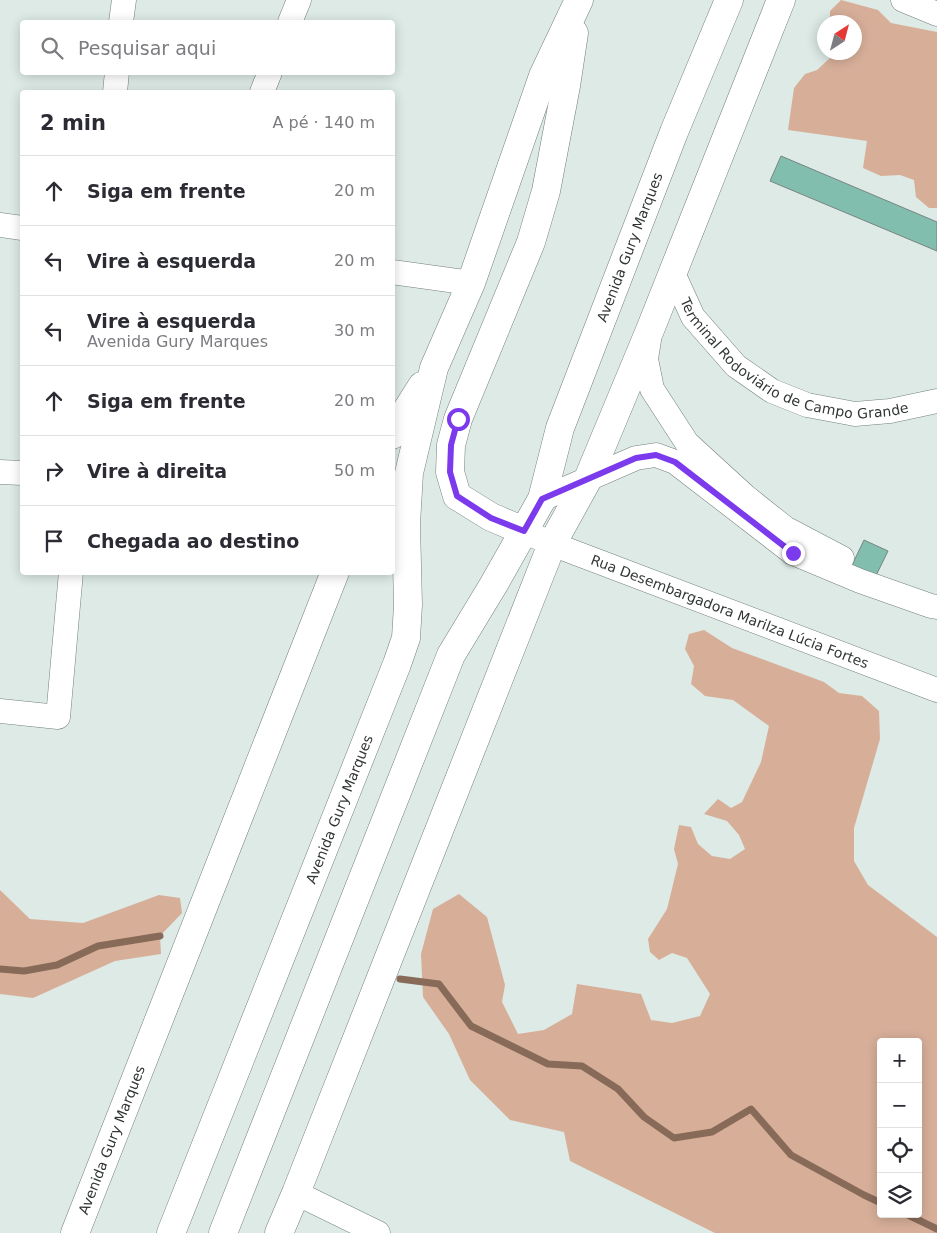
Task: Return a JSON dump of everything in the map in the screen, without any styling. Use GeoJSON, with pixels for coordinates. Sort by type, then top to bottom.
{"type":"FeatureCollection","features":[{"type":"Feature","properties":{"kind":"main road","name":"Avenida Gury Marques"},"geometry":{"type":"LineString","coordinates":[[395,430],[434,368],[471,284],[543,76],[573,0]]}},
{"type":"Feature","properties":{"kind":"main road"},"geometry":{"type":"LineString","coordinates":[[524,531],[491,518],[457,496],[450,472],[451,445],[458,419],[530,242],[546,191],[566,86],[573,0]]}},
{"type":"Feature","properties":{"kind":"main road","name":"Avenida Gury Marques"},"geometry":{"type":"LineString","coordinates":[[223,1233],[451,655],[542,499],[560,428],[674,132],[729,0]]}},
{"type":"Feature","properties":{"kind":"main road"},"geometry":{"type":"LineString","coordinates":[[279,1233],[552,544],[588,479],[650,330],[781,0]]}},
{"type":"Feature","properties":{"kind":"main road","name":"Avenida Gury Marques"},"geometry":{"type":"LineString","coordinates":[[170,1233],[406,638],[408,605],[406,524],[409,473],[434,368]]}},
{"type":"Feature","properties":{"kind":"main road","name":"Avenida Gury Marques"},"geometry":{"type":"LineString","coordinates":[[75,1233],[334,575]]}},
{"type":"Feature","properties":{"kind":"street"},"geometry":{"type":"LineString","coordinates":[[122,20],[124,0]]}},
{"type":"Feature","properties":{"kind":"street"},"geometry":{"type":"LineString","coordinates":[[291,20],[299,0]]}},
{"type":"Feature","properties":{"kind":"street"},"geometry":{"type":"LineString","coordinates":[[903,0],[937,14]]}},
{"type":"Feature","properties":{"kind":"street"},"geometry":{"type":"LineString","coordinates":[[115,90],[117,75]]}},
{"type":"Feature","properties":{"kind":"street"},"geometry":{"type":"LineString","coordinates":[[263,90],[269,75]]}},
{"type":"Feature","properties":{"kind":"street"},"geometry":{"type":"LineString","coordinates":[[0,226],[20,228]]}},
{"type":"Feature","properties":{"kind":"street","name":"Terminal Rodoviário de Campo Grande"},"geometry":{"type":"LineString","coordinates":[[672,271],[693,317],[736,366],[772,391],[807,405],[855,414],[890,411],[937,400]]}},
{"type":"Feature","properties":{"kind":"street"},"geometry":{"type":"LineString","coordinates":[[395,272],[471,284]]}},
{"type":"Feature","properties":{"kind":"street"},"geometry":{"type":"LineString","coordinates":[[650,330],[646,359],[652,389],[687,443],[746,497],[785,528],[836,555],[928,593],[937,594]]}},
{"type":"Feature","properties":{"kind":"street"},"geometry":{"type":"LineString","coordinates":[[542,499],[636,458],[656,455],[675,462],[793,553],[860,581],[937,607]]}},
{"type":"Feature","properties":{"kind":"street"},"geometry":{"type":"LineString","coordinates":[[0,472],[20,473]]}},
{"type":"Feature","properties":{"kind":"street","name":"Rua Desembargadora Marilza Lúcia Fortes"},"geometry":{"type":"LineString","coordinates":[[524,531],[552,544],[937,690]]}},
{"type":"Feature","properties":{"kind":"street"},"geometry":{"type":"LineString","coordinates":[[0,711],[58,717],[71,575]]}},
{"type":"Feature","properties":{"kind":"street"},"geometry":{"type":"LineString","coordinates":[[296,1193],[378,1233]]}},
{"type":"Feature","properties":{"kind":"shaded area"},"geometry":{"type":"Polygon","coordinates":[[[841,0],[878,10],[891,23],[937,32],[937,208],[929,208],[916,197],[914,180],[900,175],[881,176],[863,168],[867,141],[788,130],[794,88],[805,74],[817,70],[828,60],[862,60],[862,15],[830,15],[830,11],[841,0]]]}},
{"type":"Feature","properties":{"kind":"shaded area"},"geometry":{"type":"Polygon","coordinates":[[[704,630],[732,648],[824,682],[839,693],[862,696],[879,711],[880,739],[854,828],[854,861],[868,885],[937,937],[937,1233],[715,1233],[570,1161],[564,1132],[510,1120],[470,1080],[449,1034],[423,997],[421,954],[433,909],[459,894],[487,917],[505,985],[502,1002],[518,1034],[544,1030],[572,1014],[577,984],[641,994],[651,1020],[672,1023],[700,1016],[710,994],[687,958],[672,953],[659,960],[650,952],[648,939],[667,909],[678,864],[674,849],[679,825],[691,827],[698,844],[712,856],[730,859],[745,849],[739,835],[727,821],[704,814],[718,799],[731,808],[742,802],[761,762],[769,726],[733,700],[705,696],[691,684],[694,666],[685,649],[689,634],[704,630]]]}},
{"type":"Feature","properties":{"kind":"shaded area"},"geometry":{"type":"Polygon","coordinates":[[[0,890],[30,919],[83,923],[159,895],[180,898],[182,913],[160,936],[161,954],[115,961],[33,998],[0,994],[0,890]]]}},
{"type":"Feature","properties":{"kind":"building"},"geometry":{"type":"Polygon","coordinates":[[[781,156],[937,222],[937,251],[770,181],[781,156]]]}},
{"type":"Feature","properties":{"kind":"building"},"geometry":{"type":"Polygon","coordinates":[[[864,540],[888,551],[868,592],[845,580],[864,540]]]}},
{"type":"Feature","properties":{"kind":"waterway"},"geometry":{"type":"LineString","coordinates":[[0,969],[24,971],[57,965],[98,946],[160,936]]}},
{"type":"Feature","properties":{"kind":"waterway"},"geometry":{"type":"LineString","coordinates":[[400,979],[439,984],[471,1026],[548,1064],[582,1066],[618,1089],[644,1117],[674,1138],[712,1132],[751,1109],[791,1155],[877,1201]]}},
{"type":"Feature","properties":{"kind":"waterway"},"geometry":{"type":"LineString","coordinates":[[914,1218],[937,1229]]}},
{"type":"Feature","properties":{"kind":"route"},"geometry":{"type":"LineString","coordinates":[[458,419],[451,445],[450,472],[457,496],[491,518],[524,531],[542,499],[636,458],[656,455],[675,462],[793,553]]}}]}
